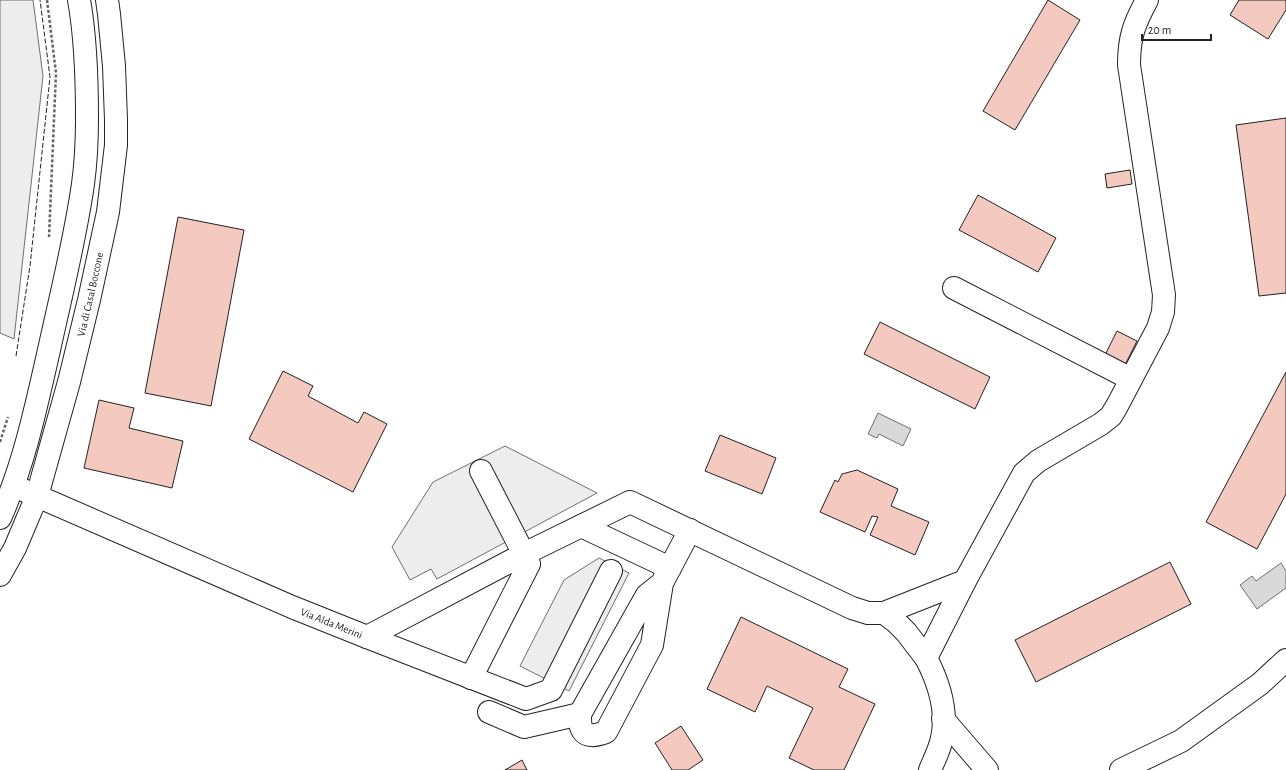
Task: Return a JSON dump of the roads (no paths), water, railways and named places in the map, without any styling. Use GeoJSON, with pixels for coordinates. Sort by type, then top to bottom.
{"type":"FeatureCollection","features":[{"type":"Feature","properties":{"kind":"street"},"geometry":{"type":"LineString","coordinates":[[0,518],[14,486],[21,463],[70,257],[83,183],[87,135],[87,75],[79,0]]}},
{"type":"Feature","properties":{"kind":"street","name":"Via di Casal Boccone"},"geometry":{"type":"LineString","coordinates":[[0,575],[15,548],[37,496],[69,382],[108,212],[116,145],[116,120],[114,66],[110,14],[107,0]]}},
{"type":"Feature","properties":{"kind":"street"},"geometry":{"type":"LineString","coordinates":[[926,658],[965,581],[1024,473],[1038,461],[1107,419],[1117,406],[1158,328],[1163,312],[1164,295],[1129,65],[1131,36],[1136,19],[1146,0]]}},
{"type":"Feature","properties":{"kind":"street"},"geometry":{"type":"LineString","coordinates":[[954,288],[1131,379]]}},
{"type":"Feature","properties":{"kind":"street"},"geometry":{"type":"LineString","coordinates":[[471,678],[529,564],[481,471]]}},
{"type":"Feature","properties":{"kind":"street","name":"Via Alda Merini"},"geometry":{"type":"LineString","coordinates":[[14,486],[292,607],[367,637],[524,554],[630,502],[690,530]]}},
{"type":"Feature","properties":{"kind":"street"},"geometry":{"type":"LineString","coordinates":[[581,526],[666,575]]}},
{"type":"Feature","properties":{"kind":"street"},"geometry":{"type":"LineString","coordinates":[[666,575],[652,645],[606,732],[595,736],[586,734],[581,728],[580,714],[647,595],[666,575],[690,530],[852,608],[868,613],[884,613],[965,581]]}},
{"type":"Feature","properties":{"kind":"street"},"geometry":{"type":"LineString","coordinates":[[367,637],[526,699],[551,690],[611,571]]}},
{"type":"Feature","properties":{"kind":"street"},"geometry":{"type":"LineString","coordinates":[[884,613],[906,632],[926,658],[934,672],[939,690],[943,719],[942,738],[930,770]]}},
{"type":"Feature","properties":{"kind":"street"},"geometry":{"type":"LineString","coordinates":[[1122,770],[1181,741],[1260,684],[1286,660]]}},
{"type":"Feature","properties":{"kind":"street"},"geometry":{"type":"LineString","coordinates":[[489,712],[524,727],[580,714]]}},
{"type":"Feature","properties":{"kind":"street"},"geometry":{"type":"LineString","coordinates":[[943,719],[987,770]]}}]}
